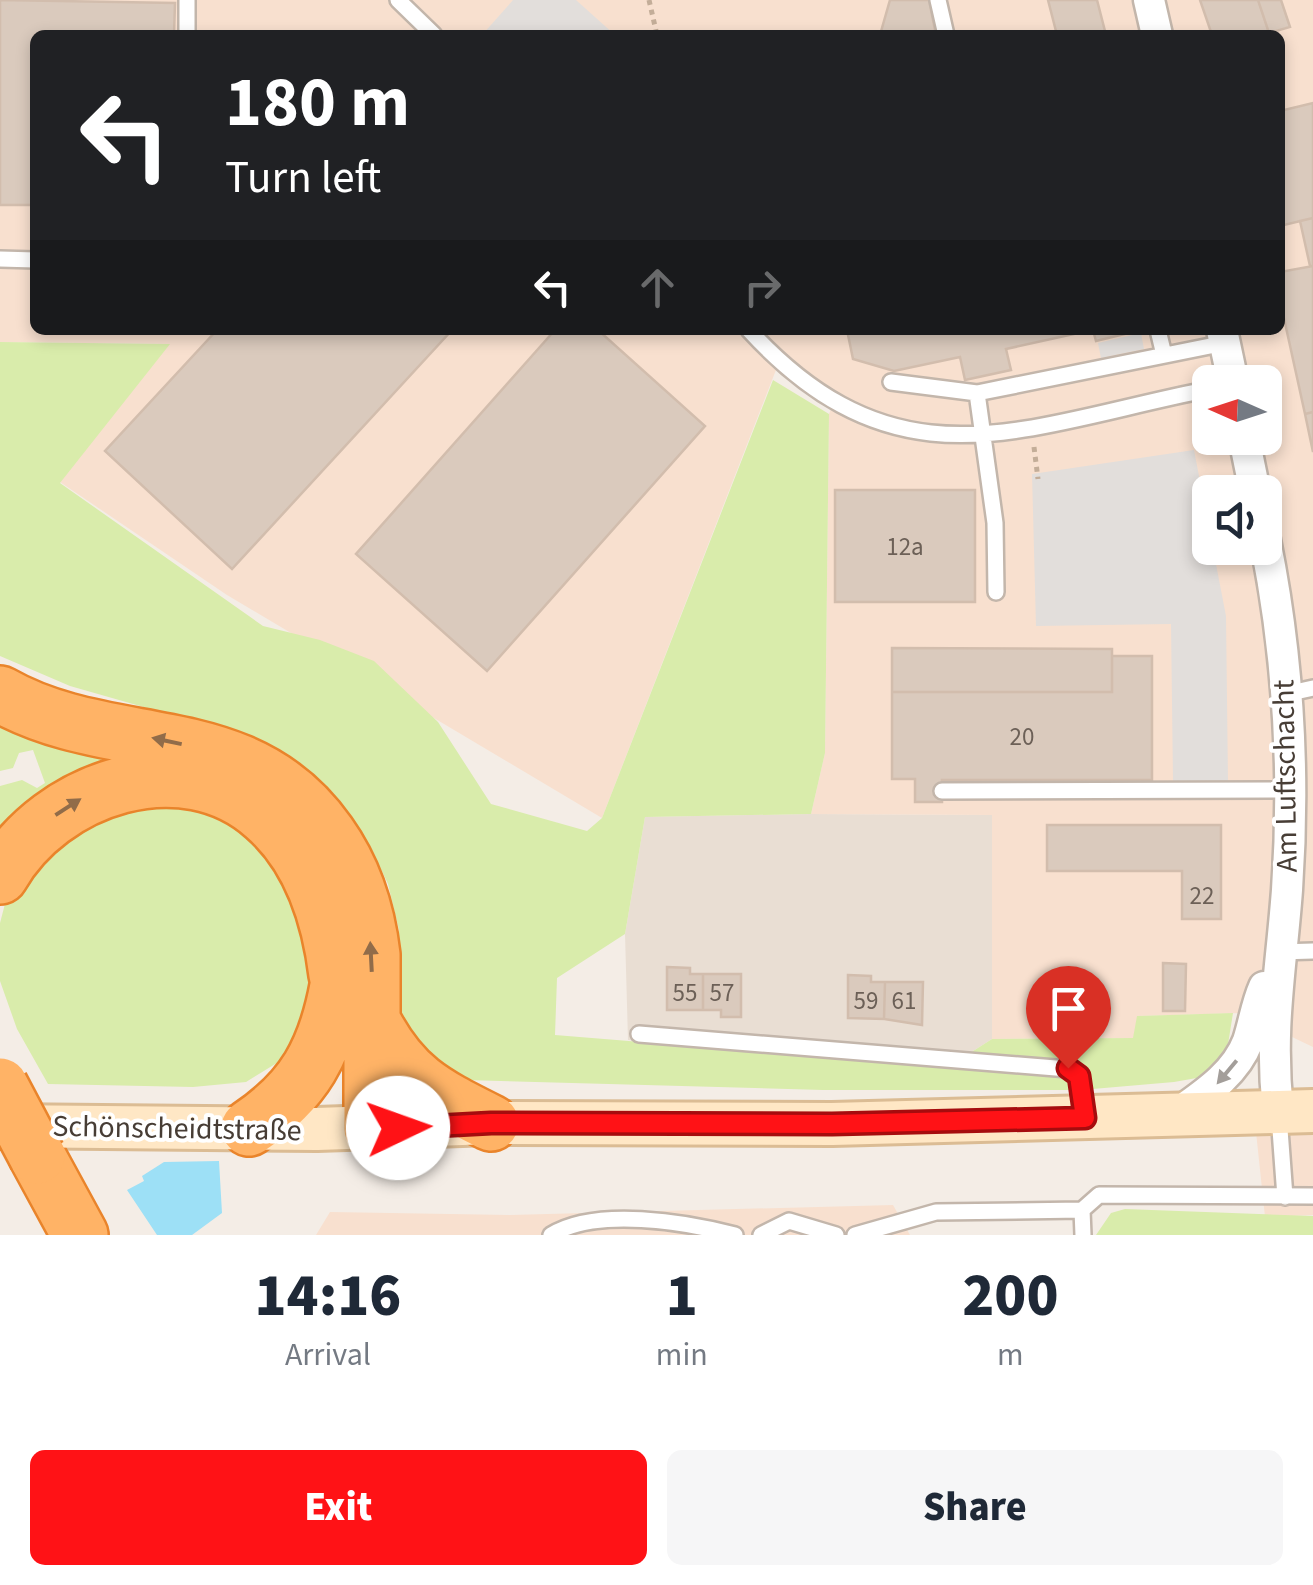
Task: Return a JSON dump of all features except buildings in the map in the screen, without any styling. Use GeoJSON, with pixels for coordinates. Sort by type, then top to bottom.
{"type":"FeatureCollection","features":[{"type":"Feature","properties":{"kind":"highway"},"geometry":{"type":"LineString","coordinates":[[0,694],[57,720],[233,757],[266,772],[310,808],[336,844],[356,886],[371,942],[355,1003],[358,1129]]}},
{"type":"Feature","properties":{"kind":"highway"},"geometry":{"type":"LineString","coordinates":[[0,876],[31,836],[86,796],[152,780],[202,784],[263,814],[292,846],[326,919],[355,1003],[390,1056],[438,1097],[491,1123]]}},
{"type":"Feature","properties":{"kind":"highway"},"geometry":{"type":"LineString","coordinates":[[249,1128],[291,1097],[355,1003]]}},
{"type":"Feature","properties":{"kind":"highway"},"geometry":{"type":"LineString","coordinates":[[0,1086],[18,1141],[80,1235]]}},
{"type":"Feature","properties":{"kind":"street"},"geometry":{"type":"LineString","coordinates":[[1150,0],[1156,30]]}},
{"type":"Feature","properties":{"kind":"street"},"geometry":{"type":"LineString","coordinates":[[1223,336],[1229,365]]}},
{"type":"Feature","properties":{"kind":"street","name":"Am Luftschacht"},"geometry":{"type":"LineString","coordinates":[[1271,565],[1299,691],[1288,790],[1287,890],[1272,1039],[1296,1111]]}},
{"type":"Feature","properties":{"kind":"street","name":"Am Luftschacht"},"geometry":{"type":"LineString","coordinates":[[1175,1115],[1214,1088],[1235,1064],[1279,952]]}},
{"type":"Feature","properties":{"kind":"street","name":"Schönscheidtstraße"},"geometry":{"type":"LineString","coordinates":[[18,1141],[249,1128],[358,1129],[491,1123],[832,1124],[1296,1111]]}},
{"type":"Feature","properties":{"kind":"lane"},"geometry":{"type":"LineString","coordinates":[[187,0],[187,30]]}},
{"type":"Feature","properties":{"kind":"lane"},"geometry":{"type":"LineString","coordinates":[[398,0],[429,30]]}},
{"type":"Feature","properties":{"kind":"lane"},"geometry":{"type":"LineString","coordinates":[[938,0],[945,30]]}},
{"type":"Feature","properties":{"kind":"lane"},"geometry":{"type":"LineString","coordinates":[[0,260],[30,260]]}},
{"type":"Feature","properties":{"kind":"lane"},"geometry":{"type":"LineString","coordinates":[[754,335],[773,356],[847,411],[882,426],[927,436],[983,436],[1192,393]]}},
{"type":"Feature","properties":{"kind":"lane"},"geometry":{"type":"LineString","coordinates":[[1159,335],[1164,355]]}},
{"type":"Feature","properties":{"kind":"lane"},"geometry":{"type":"LineString","coordinates":[[891,382],[977,393],[1164,355],[1223,336]]}},
{"type":"Feature","properties":{"kind":"lane"},"geometry":{"type":"LineString","coordinates":[[977,393],[995,522],[996,592]]}},
{"type":"Feature","properties":{"kind":"lane"},"geometry":{"type":"LineString","coordinates":[[942,791],[1288,790]]}},
{"type":"Feature","properties":{"kind":"lane"},"geometry":{"type":"LineString","coordinates":[[1279,952],[1313,951]]}},
{"type":"Feature","properties":{"kind":"lane"},"geometry":{"type":"LineString","coordinates":[[638,1034],[1068,1068],[1079,1076],[1085,1118]]}},
{"type":"Feature","properties":{"kind":"lane"},"geometry":{"type":"LineString","coordinates":[[1285,1197],[1296,1111]]}},
{"type":"Feature","properties":{"kind":"lane"},"geometry":{"type":"LineString","coordinates":[[854,1235],[936,1212],[1082,1210],[1099,1196],[1313,1196]]}},
{"type":"Feature","properties":{"kind":"lane"},"geometry":{"type":"LineString","coordinates":[[1082,1210],[1083,1235]]}},
{"type":"Feature","properties":{"kind":"lane"},"geometry":{"type":"LineString","coordinates":[[761,1235],[789,1221],[836,1235]]}},
{"type":"Feature","properties":{"kind":"lane"},"geometry":{"type":"LineString","coordinates":[[551,1235],[579,1224],[683,1222],[735,1235]]}},
{"type":"Feature","properties":{"kind":"path"},"geometry":{"type":"LineString","coordinates":[[650,0],[657,30]]}},
{"type":"Feature","properties":{"kind":"path"},"geometry":{"type":"LineString","coordinates":[[1034,448],[1038,479]]}},
{"type":"Feature","properties":{"kind":"shaded area"},"geometry":{"type":"Polygon","coordinates":[[[0,0],[1313,0],[1313,1047],[1242,1013],[1138,1016],[1134,1038],[992,1039],[992,815],[811,814],[825,753],[829,414],[836,397],[781,357],[602,818],[227,595],[60,482],[169,344],[0,342],[0,0]]]}},
{"type":"Feature","properties":{"kind":"shaded area"},"geometry":{"type":"Polygon","coordinates":[[[513,0],[576,0],[609,30],[486,30],[513,0]]]}},
{"type":"Feature","properties":{"kind":"shaded area"},"geometry":{"type":"Polygon","coordinates":[[[1141,335],[1144,349],[1101,358],[1098,343],[1141,335]]]}},
{"type":"Feature","properties":{"kind":"shaded area"},"geometry":{"type":"Polygon","coordinates":[[[1192,450],[1199,475],[1192,475],[1192,565],[1216,565],[1226,616],[1228,782],[1173,781],[1171,624],[1036,626],[1032,474],[1192,450]]]}},
{"type":"Feature","properties":{"kind":"shaded area"},"geometry":{"type":"Polygon","coordinates":[[[992,815],[992,1039],[948,1067],[628,1040],[625,934],[645,817],[992,815]]]}},
{"type":"Feature","properties":{"kind":"shaded area"},"geometry":{"type":"Polygon","coordinates":[[[1254,1113],[1313,1114],[1313,1215],[1265,1217],[1254,1113]]]}},
{"type":"Feature","properties":{"kind":"shaded area"},"geometry":{"type":"Polygon","coordinates":[[[893,1205],[910,1235],[316,1235],[330,1212],[510,1215],[893,1205]]]}},
{"type":"Feature","properties":{"kind":"green space"},"geometry":{"type":"Polygon","coordinates":[[[0,342],[170,344],[60,483],[263,626],[320,640],[374,661],[438,722],[491,804],[587,831],[602,818],[773,380],[829,414],[825,753],[811,814],[645,817],[625,934],[557,978],[555,1035],[948,1067],[992,1039],[1133,1038],[1137,1016],[1233,1013],[1226,1057],[1208,1076],[1081,1090],[823,1090],[464,1080],[423,1066],[398,1012],[399,930],[388,884],[370,846],[339,806],[196,722],[70,686],[0,656],[0,342]]]}},
{"type":"Feature","properties":{"kind":"green space"},"geometry":{"type":"Polygon","coordinates":[[[0,718],[178,757],[0,847],[0,786],[22,780],[37,788],[45,783],[33,750],[19,753],[13,768],[0,771],[0,718]]]}},
{"type":"Feature","properties":{"kind":"green space"},"geometry":{"type":"Polygon","coordinates":[[[216,805],[289,868],[311,974],[303,1020],[285,1058],[246,1082],[193,1087],[48,1084],[17,1029],[0,981],[0,923],[6,900],[94,809],[216,805]]]}},
{"type":"Feature","properties":{"kind":"green space"},"geometry":{"type":"Polygon","coordinates":[[[1125,1209],[1313,1216],[1313,1235],[1096,1235],[1111,1213],[1125,1209]]]}},
{"type":"Feature","properties":{"kind":"water"},"geometry":{"type":"Polygon","coordinates":[[[219,1161],[222,1213],[192,1235],[157,1235],[127,1190],[144,1181],[142,1176],[164,1162],[219,1161]]]}},
{"type":"Feature","properties":{"kind":"route"},"geometry":{"type":"LineString","coordinates":[[398,1128],[491,1123],[740,1125],[1085,1118],[1079,1076],[1068,1068]]}}]}
